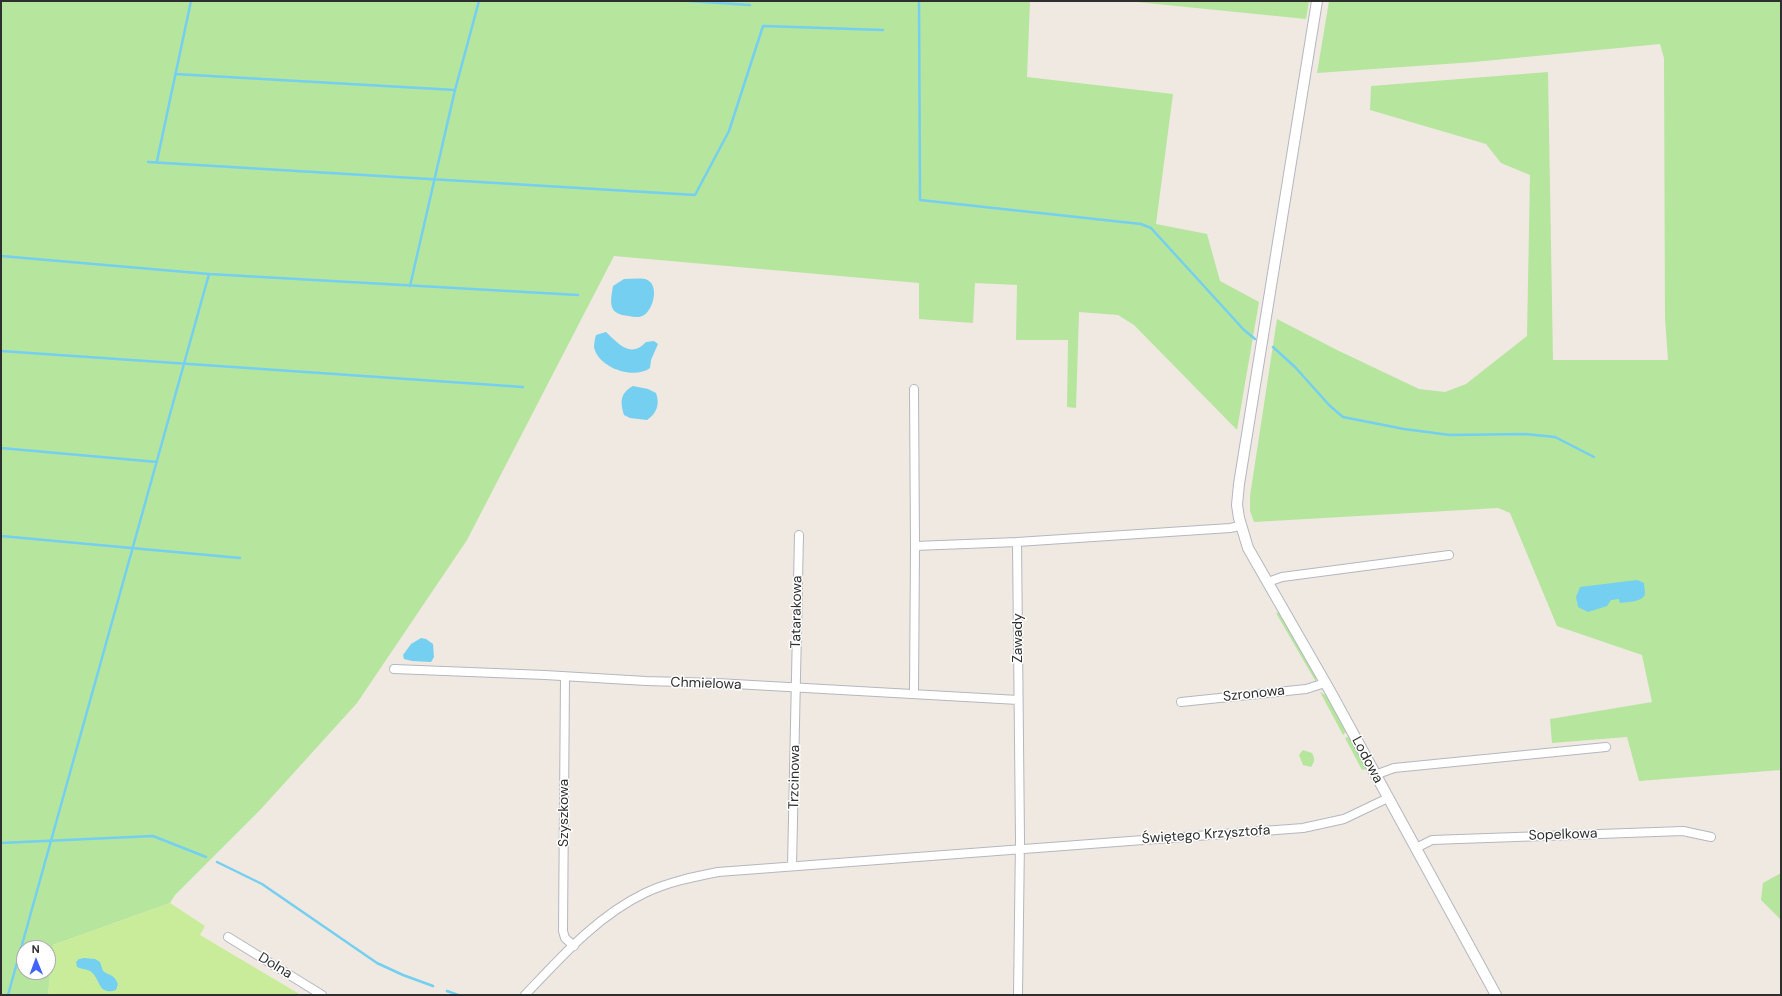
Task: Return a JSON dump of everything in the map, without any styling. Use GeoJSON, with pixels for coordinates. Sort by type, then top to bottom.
{"type":"FeatureCollection","features":[{"type":"Feature","properties":{"kind":"street","name":"Lodowa"},"geometry":{"type":"LineString","coordinates":[[1318,1],[1239,484],[1237,506],[1240,526],[1248,548],[1325,683],[1496,995]]}},
{"type":"Feature","properties":{"kind":"street"},"geometry":{"type":"LineString","coordinates":[[914,389],[914,694]]}},
{"type":"Feature","properties":{"kind":"street"},"geometry":{"type":"LineString","coordinates":[[915,546],[1017,542],[1230,528],[1240,526]]}},
{"type":"Feature","properties":{"kind":"street","name":"Tatarakowa"},"geometry":{"type":"LineString","coordinates":[[796,688],[799,535]]}},
{"type":"Feature","properties":{"kind":"street","name":"Zawady"},"geometry":{"type":"LineString","coordinates":[[1017,542],[1019,849],[1018,995]]}},
{"type":"Feature","properties":{"kind":"street"},"geometry":{"type":"LineString","coordinates":[[1268,582],[1282,577],[1449,555]]}},
{"type":"Feature","properties":{"kind":"street","name":"Chmielowa"},"geometry":{"type":"LineString","coordinates":[[394,669],[490,672],[1018,700]]}},
{"type":"Feature","properties":{"kind":"street","name":"Szyszkowa"},"geometry":{"type":"LineString","coordinates":[[565,677],[563,931],[565,938],[574,946]]}},
{"type":"Feature","properties":{"kind":"street","name":"Szronowa"},"geometry":{"type":"LineString","coordinates":[[1181,702],[1306,689],[1325,683]]}},
{"type":"Feature","properties":{"kind":"street","name":"Trzcinowa"},"geometry":{"type":"LineString","coordinates":[[792,866],[795,793],[796,688]]}},
{"type":"Feature","properties":{"kind":"street"},"geometry":{"type":"LineString","coordinates":[[1375,774],[1394,768],[1606,746]]}},
{"type":"Feature","properties":{"kind":"street","name":"Świętego Krzysztofa"},"geometry":{"type":"LineString","coordinates":[[525,995],[593,927],[610,913],[645,893],[661,886],[688,878],[718,872],[928,855],[1303,828],[1344,819],[1388,798]]}},
{"type":"Feature","properties":{"kind":"street","name":"Sopelkowa"},"geometry":{"type":"LineString","coordinates":[[1416,848],[1432,840],[1631,832],[1683,831],[1711,837]]}},
{"type":"Feature","properties":{"kind":"street","name":"Dolna"},"geometry":{"type":"LineString","coordinates":[[228,937],[322,995]]}},
{"type":"Feature","properties":{"kind":"green space"},"geometry":{"type":"Polygon","coordinates":[[[1,1],[1030,1],[1027,77],[1173,94],[1156,224],[1207,234],[1220,281],[1259,302],[1237,430],[1134,325],[1118,315],[1079,312],[1076,408],[1067,407],[1068,340],[1016,340],[1017,285],[975,283],[973,323],[919,319],[919,283],[614,256],[467,540],[357,703],[261,809],[175,895],[170,903],[56,944],[56,940],[16,940],[16,980],[50,980],[48,995],[1,995],[1,1]]]}},
{"type":"Feature","properties":{"kind":"green space"},"geometry":{"type":"Polygon","coordinates":[[[1127,1],[1309,1],[1306,19],[1127,1]]]}},
{"type":"Feature","properties":{"kind":"green space"},"geometry":{"type":"Polygon","coordinates":[[[1329,1],[1781,1],[1781,770],[1639,781],[1627,737],[1552,743],[1550,719],[1652,702],[1642,655],[1557,626],[1510,513],[1498,508],[1254,522],[1250,511],[1250,496],[1277,319],[1337,350],[1419,389],[1445,392],[1466,384],[1527,336],[1530,175],[1501,163],[1486,144],[1370,110],[1371,86],[1548,72],[1553,360],[1668,360],[1665,318],[1664,58],[1660,44],[1474,62],[1317,73],[1329,1]]]}},
{"type":"Feature","properties":{"kind":"green space"},"geometry":{"type":"Polygon","coordinates":[[[1279,612],[1316,676],[1316,682],[1276,613],[1279,612]]]}},
{"type":"Feature","properties":{"kind":"green space"},"geometry":{"type":"Polygon","coordinates":[[[1320,692],[1327,696],[1346,732],[1343,735],[1320,692]]]}},
{"type":"Feature","properties":{"kind":"green space"},"geometry":{"type":"Polygon","coordinates":[[[1349,737],[1366,769],[1362,770],[1345,738],[1349,737]]]}},
{"type":"Feature","properties":{"kind":"green space"},"geometry":{"type":"Polygon","coordinates":[[[1303,750],[1312,753],[1313,755],[1314,760],[1311,767],[1303,765],[1299,755],[1303,750]]]}},
{"type":"Feature","properties":{"kind":"green space"},"geometry":{"type":"Polygon","coordinates":[[[1781,873],[1781,920],[1761,900],[1763,883],[1781,873]]]}},
{"type":"Feature","properties":{"kind":"green space"},"geometry":{"type":"Polygon","coordinates":[[[170,903],[205,926],[200,935],[301,995],[48,995],[50,980],[56,980],[56,944],[170,903]]]}},
{"type":"Feature","properties":{"kind":"water"},"geometry":{"type":"Polygon","coordinates":[[[624,279],[645,279],[650,281],[653,285],[653,302],[648,312],[642,316],[635,317],[622,315],[617,313],[612,307],[611,298],[613,286],[624,279]]]}},
{"type":"Feature","properties":{"kind":"water"},"geometry":{"type":"Polygon","coordinates":[[[606,332],[624,348],[635,349],[646,342],[654,341],[658,344],[651,360],[650,368],[635,373],[626,372],[609,366],[602,361],[597,354],[594,343],[596,335],[606,332]]]}},
{"type":"Feature","properties":{"kind":"water"},"geometry":{"type":"Polygon","coordinates":[[[633,386],[648,389],[656,393],[658,401],[657,408],[647,420],[630,418],[624,415],[622,398],[623,395],[633,386]]]}},
{"type":"Feature","properties":{"kind":"water"},"geometry":{"type":"Polygon","coordinates":[[[1637,580],[1644,583],[1645,594],[1641,599],[1620,603],[1619,599],[1611,600],[1607,606],[1588,612],[1578,607],[1576,597],[1580,587],[1637,580]]]}},
{"type":"Feature","properties":{"kind":"water"},"geometry":{"type":"Polygon","coordinates":[[[421,638],[426,639],[433,644],[434,657],[431,662],[404,659],[403,655],[411,644],[421,638]]]}},
{"type":"Feature","properties":{"kind":"water"},"geometry":{"type":"Polygon","coordinates":[[[79,959],[95,959],[100,962],[103,971],[113,977],[118,984],[116,990],[105,991],[90,971],[77,967],[76,962],[79,959]]]}},
{"type":"Feature","properties":{"kind":"waterway"},"geometry":{"type":"LineString","coordinates":[[157,161],[191,1]]}},
{"type":"Feature","properties":{"kind":"waterway"},"geometry":{"type":"LineString","coordinates":[[410,286],[455,90],[479,1]]}},
{"type":"Feature","properties":{"kind":"waterway"},"geometry":{"type":"LineString","coordinates":[[688,1],[750,5]]}},
{"type":"Feature","properties":{"kind":"waterway"},"geometry":{"type":"LineString","coordinates":[[919,1],[920,200],[1141,224],[1151,228],[1244,330],[1255,339]]}},
{"type":"Feature","properties":{"kind":"waterway"},"geometry":{"type":"LineString","coordinates":[[148,162],[695,195],[729,131],[763,26],[883,30]]}},
{"type":"Feature","properties":{"kind":"waterway"},"geometry":{"type":"LineString","coordinates":[[175,74],[455,90]]}},
{"type":"Feature","properties":{"kind":"waterway"},"geometry":{"type":"LineString","coordinates":[[1,256],[209,274],[578,295]]}},
{"type":"Feature","properties":{"kind":"waterway"},"geometry":{"type":"LineString","coordinates":[[8,995],[209,274]]}},
{"type":"Feature","properties":{"kind":"waterway"},"geometry":{"type":"LineString","coordinates":[[1273,347],[1295,367],[1330,406],[1343,417],[1404,429],[1450,435],[1525,434],[1555,437],[1594,457]]}},
{"type":"Feature","properties":{"kind":"waterway"},"geometry":{"type":"LineString","coordinates":[[1,351],[523,387]]}},
{"type":"Feature","properties":{"kind":"waterway"},"geometry":{"type":"LineString","coordinates":[[1,448],[157,462]]}},
{"type":"Feature","properties":{"kind":"waterway"},"geometry":{"type":"LineString","coordinates":[[1,536],[240,558]]}},
{"type":"Feature","properties":{"kind":"waterway"},"geometry":{"type":"LineString","coordinates":[[1,843],[153,836],[206,857]]}},
{"type":"Feature","properties":{"kind":"waterway"},"geometry":{"type":"LineString","coordinates":[[217,862],[262,884],[377,963],[403,975],[433,986]]}},
{"type":"Feature","properties":{"kind":"waterway"},"geometry":{"type":"LineString","coordinates":[[447,991],[458,995]]}}]}
